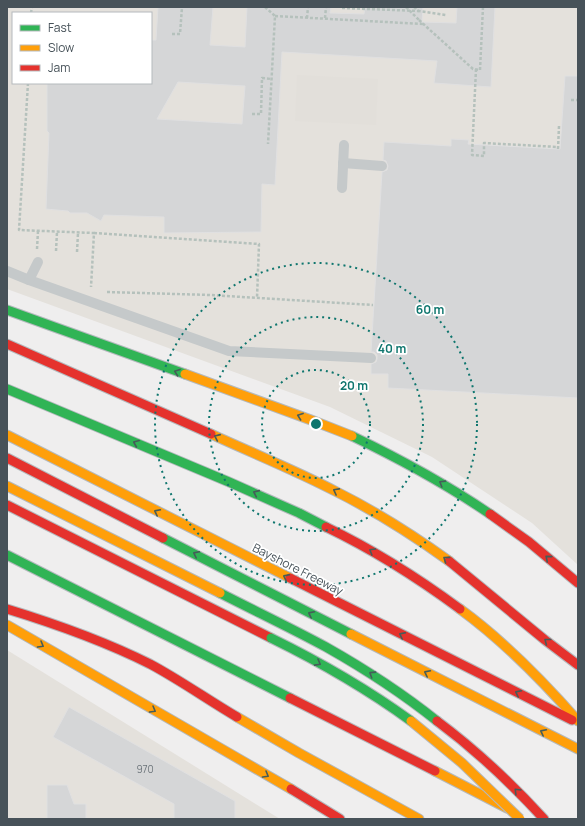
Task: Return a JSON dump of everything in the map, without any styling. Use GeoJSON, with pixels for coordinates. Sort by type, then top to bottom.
{"type":"FeatureCollection","features":[{"type":"Feature","properties":{"kind":"highway"},"geometry":{"type":"LineString","coordinates":[[7,310],[311,420],[362,441],[437,479],[477,504],[512,529],[578,583]]}},
{"type":"Feature","properties":{"kind":"highway"},"geometry":{"type":"LineString","coordinates":[[7,344],[332,488],[413,536],[450,562],[538,634],[578,664]]}},
{"type":"Feature","properties":{"kind":"highway"},"geometry":{"type":"LineString","coordinates":[[7,389],[242,487],[355,541],[406,571],[464,612],[496,638],[536,676],[578,722]]}},
{"type":"Feature","properties":{"kind":"highway","name":"Bayshore Freeway"},"geometry":{"type":"LineString","coordinates":[[7,435],[578,722]]}},
{"type":"Feature","properties":{"kind":"highway"},"geometry":{"type":"LineString","coordinates":[[7,458],[578,749]]}},
{"type":"Feature","properties":{"kind":"highway"},"geometry":{"type":"LineString","coordinates":[[7,486],[331,650],[363,668],[436,719],[471,748],[504,778],[544,819]]}},
{"type":"Feature","properties":{"kind":"highway"},"geometry":{"type":"LineString","coordinates":[[7,505],[314,660],[354,683],[426,732],[492,790],[520,819]]}},
{"type":"Feature","properties":{"kind":"highway"},"geometry":{"type":"LineString","coordinates":[[7,555],[529,819]]}},
{"type":"Feature","properties":{"kind":"highway"},"geometry":{"type":"LineString","coordinates":[[7,609],[56,625],[108,645],[150,665],[180,681],[259,730],[419,819]]}},
{"type":"Feature","properties":{"kind":"highway"},"geometry":{"type":"LineString","coordinates":[[7,625],[340,819]]}},
{"type":"Feature","properties":{"kind":"lane"},"geometry":{"type":"LineString","coordinates":[[342,188],[344,145]]}},
{"type":"Feature","properties":{"kind":"lane"},"geometry":{"type":"LineString","coordinates":[[343,163],[382,166]]}},
{"type":"Feature","properties":{"kind":"lane"},"geometry":{"type":"LineString","coordinates":[[29,280],[38,262]]}},
{"type":"Feature","properties":{"kind":"lane"},"geometry":{"type":"LineString","coordinates":[[7,270],[29,280],[229,351],[371,358]]}},
{"type":"Feature","properties":{"kind":"path"},"geometry":{"type":"LineString","coordinates":[[172,34],[180,34],[182,7]]}},
{"type":"Feature","properties":{"kind":"path"},"geometry":{"type":"LineString","coordinates":[[265,7],[275,16],[423,24]]}},
{"type":"Feature","properties":{"kind":"path"},"geometry":{"type":"LineString","coordinates":[[307,18],[308,7]]}},
{"type":"Feature","properties":{"kind":"path"},"geometry":{"type":"LineString","coordinates":[[325,19],[326,7]]}},
{"type":"Feature","properties":{"kind":"path"},"geometry":{"type":"LineString","coordinates":[[406,7],[473,69],[480,70],[483,7]]}},
{"type":"Feature","properties":{"kind":"path"},"geometry":{"type":"LineString","coordinates":[[414,7],[419,12]]}},
{"type":"Feature","properties":{"kind":"path"},"geometry":{"type":"LineString","coordinates":[[342,8],[446,15]]}},
{"type":"Feature","properties":{"kind":"path"},"geometry":{"type":"LineString","coordinates":[[268,144],[275,16]]}},
{"type":"Feature","properties":{"kind":"path"},"geometry":{"type":"LineString","coordinates":[[476,69],[472,155],[484,156],[484,143],[558,148],[559,126]]}},
{"type":"Feature","properties":{"kind":"path"},"geometry":{"type":"LineString","coordinates":[[252,114],[261,114],[262,78],[271,78]]}},
{"type":"Feature","properties":{"kind":"path"},"geometry":{"type":"LineString","coordinates":[[28,84],[19,230],[259,244],[257,298]]}},
{"type":"Feature","properties":{"kind":"path"},"geometry":{"type":"LineString","coordinates":[[571,100],[578,100]]}},
{"type":"Feature","properties":{"kind":"path"},"geometry":{"type":"LineString","coordinates":[[37,250],[38,231]]}},
{"type":"Feature","properties":{"kind":"path"},"geometry":{"type":"LineString","coordinates":[[56,251],[57,232]]}},
{"type":"Feature","properties":{"kind":"path"},"geometry":{"type":"LineString","coordinates":[[77,252],[78,233]]}},
{"type":"Feature","properties":{"kind":"path"},"geometry":{"type":"LineString","coordinates":[[90,291],[94,234]]}},
{"type":"Feature","properties":{"kind":"path"},"geometry":{"type":"LineString","coordinates":[[106,292],[210,295],[373,305]]}},
{"type":"Feature","properties":{"kind":"shaded area"},"geometry":{"type":"Polygon","coordinates":[[[7,7],[578,7],[578,565],[532,523],[432,457],[330,407],[7,289],[7,7]]]}},
{"type":"Feature","properties":{"kind":"shaded area"},"geometry":{"type":"Polygon","coordinates":[[[7,650],[280,819],[7,819],[7,650]]]}},
{"type":"Feature","properties":{"kind":"sand"},"geometry":{"type":"Polygon","coordinates":[[[297,75],[378,79],[376,125],[295,121],[297,75]]]}},
{"type":"Feature","properties":{"kind":"building"},"geometry":{"type":"Polygon","coordinates":[[[158,7],[213,7],[210,45],[245,47],[247,7],[331,7],[330,13],[364,14],[365,7],[423,7],[422,22],[456,23],[457,7],[495,7],[491,87],[434,83],[437,61],[282,52],[275,185],[262,184],[261,232],[164,233],[164,217],[104,215],[101,221],[87,213],[70,213],[68,211],[46,209],[49,133],[47,131],[47,84],[152,84],[152,40],[156,40],[158,7]],[[178,82],[157,119],[242,124],[245,86],[178,82]]]}},
{"type":"Feature","properties":{"kind":"building"},"geometry":{"type":"Polygon","coordinates":[[[565,76],[578,76],[578,398],[388,388],[388,374],[371,374],[371,364],[376,362],[377,359],[377,355],[374,352],[371,352],[382,172],[387,170],[388,166],[386,161],[383,160],[384,142],[451,146],[451,139],[469,140],[468,144],[560,149],[565,76]]]}},
{"type":"Feature","properties":{"kind":"building"},"geometry":{"type":"Polygon","coordinates":[[[69,707],[235,801],[235,819],[174,819],[174,804],[53,737],[69,707]]]}},
{"type":"Feature","properties":{"kind":"building"},"geometry":{"type":"Polygon","coordinates":[[[47,785],[67,785],[74,804],[86,804],[86,819],[47,819],[47,785]]]}},
{"type":"Feature","properties":{"kind":"traffic: fast"},"geometry":{"type":"LineString","coordinates":[[7,310],[185,374]]}},
{"type":"Feature","properties":{"kind":"traffic: fast"},"geometry":{"type":"LineString","coordinates":[[7,389],[229,482],[299,513],[326,527]]}},
{"type":"Feature","properties":{"kind":"traffic: fast"},"geometry":{"type":"LineString","coordinates":[[352,436],[422,472],[457,492],[490,514]]}},
{"type":"Feature","properties":{"kind":"traffic: fast"},"geometry":{"type":"LineString","coordinates":[[163,538],[351,634]]}},
{"type":"Feature","properties":{"kind":"traffic: fast"},"geometry":{"type":"LineString","coordinates":[[7,555],[290,698]]}},
{"type":"Feature","properties":{"kind":"traffic: fast"},"geometry":{"type":"LineString","coordinates":[[220,593],[341,655],[397,691],[437,721]]}},
{"type":"Feature","properties":{"kind":"traffic: fast"},"geometry":{"type":"LineString","coordinates":[[271,638],[343,676],[411,721]]}},
{"type":"Feature","properties":{"kind":"traffic: slow"},"geometry":{"type":"LineString","coordinates":[[185,374],[352,436]]}},
{"type":"Feature","properties":{"kind":"traffic: slow"},"geometry":{"type":"LineString","coordinates":[[211,434],[305,476],[365,507],[394,524],[449,561]]}},
{"type":"Feature","properties":{"kind":"traffic: slow"},"geometry":{"type":"LineString","coordinates":[[7,435],[290,578]]}},
{"type":"Feature","properties":{"kind":"traffic: slow"},"geometry":{"type":"LineString","coordinates":[[7,486],[220,593]]}},
{"type":"Feature","properties":{"kind":"traffic: slow"},"geometry":{"type":"LineString","coordinates":[[460,609],[492,634],[522,662],[578,721]]}},
{"type":"Feature","properties":{"kind":"traffic: slow"},"geometry":{"type":"LineString","coordinates":[[7,625],[291,789]]}},
{"type":"Feature","properties":{"kind":"traffic: slow"},"geometry":{"type":"LineString","coordinates":[[351,634],[578,749]]}},
{"type":"Feature","properties":{"kind":"traffic: slow"},"geometry":{"type":"LineString","coordinates":[[237,717],[419,819]]}},
{"type":"Feature","properties":{"kind":"traffic: slow"},"geometry":{"type":"LineString","coordinates":[[411,721],[462,763],[520,819]]}},
{"type":"Feature","properties":{"kind":"traffic: slow"},"geometry":{"type":"LineString","coordinates":[[435,771],[507,808]]}},
{"type":"Feature","properties":{"kind":"traffic: jam"},"geometry":{"type":"LineString","coordinates":[[7,344],[211,434]]}},
{"type":"Feature","properties":{"kind":"traffic: jam"},"geometry":{"type":"LineString","coordinates":[[7,458],[163,538]]}},
{"type":"Feature","properties":{"kind":"traffic: jam"},"geometry":{"type":"LineString","coordinates":[[7,505],[271,638]]}},
{"type":"Feature","properties":{"kind":"traffic: jam"},"geometry":{"type":"LineString","coordinates":[[490,514],[529,542],[578,583]]}},
{"type":"Feature","properties":{"kind":"traffic: jam"},"geometry":{"type":"LineString","coordinates":[[326,527],[395,565],[460,609]]}},
{"type":"Feature","properties":{"kind":"traffic: jam"},"geometry":{"type":"LineString","coordinates":[[449,561],[545,640],[578,665]]}},
{"type":"Feature","properties":{"kind":"traffic: jam"},"geometry":{"type":"LineString","coordinates":[[290,578],[572,720]]}},
{"type":"Feature","properties":{"kind":"traffic: jam"},"geometry":{"type":"LineString","coordinates":[[7,609],[80,634],[133,656],[150,664],[237,717]]}},
{"type":"Feature","properties":{"kind":"traffic: jam"},"geometry":{"type":"LineString","coordinates":[[290,698],[435,771]]}},
{"type":"Feature","properties":{"kind":"traffic: jam"},"geometry":{"type":"LineString","coordinates":[[437,721],[466,743],[493,767],[544,819]]}},
{"type":"Feature","properties":{"kind":"traffic: jam"},"geometry":{"type":"LineString","coordinates":[[291,789],[340,819]]}}]}
